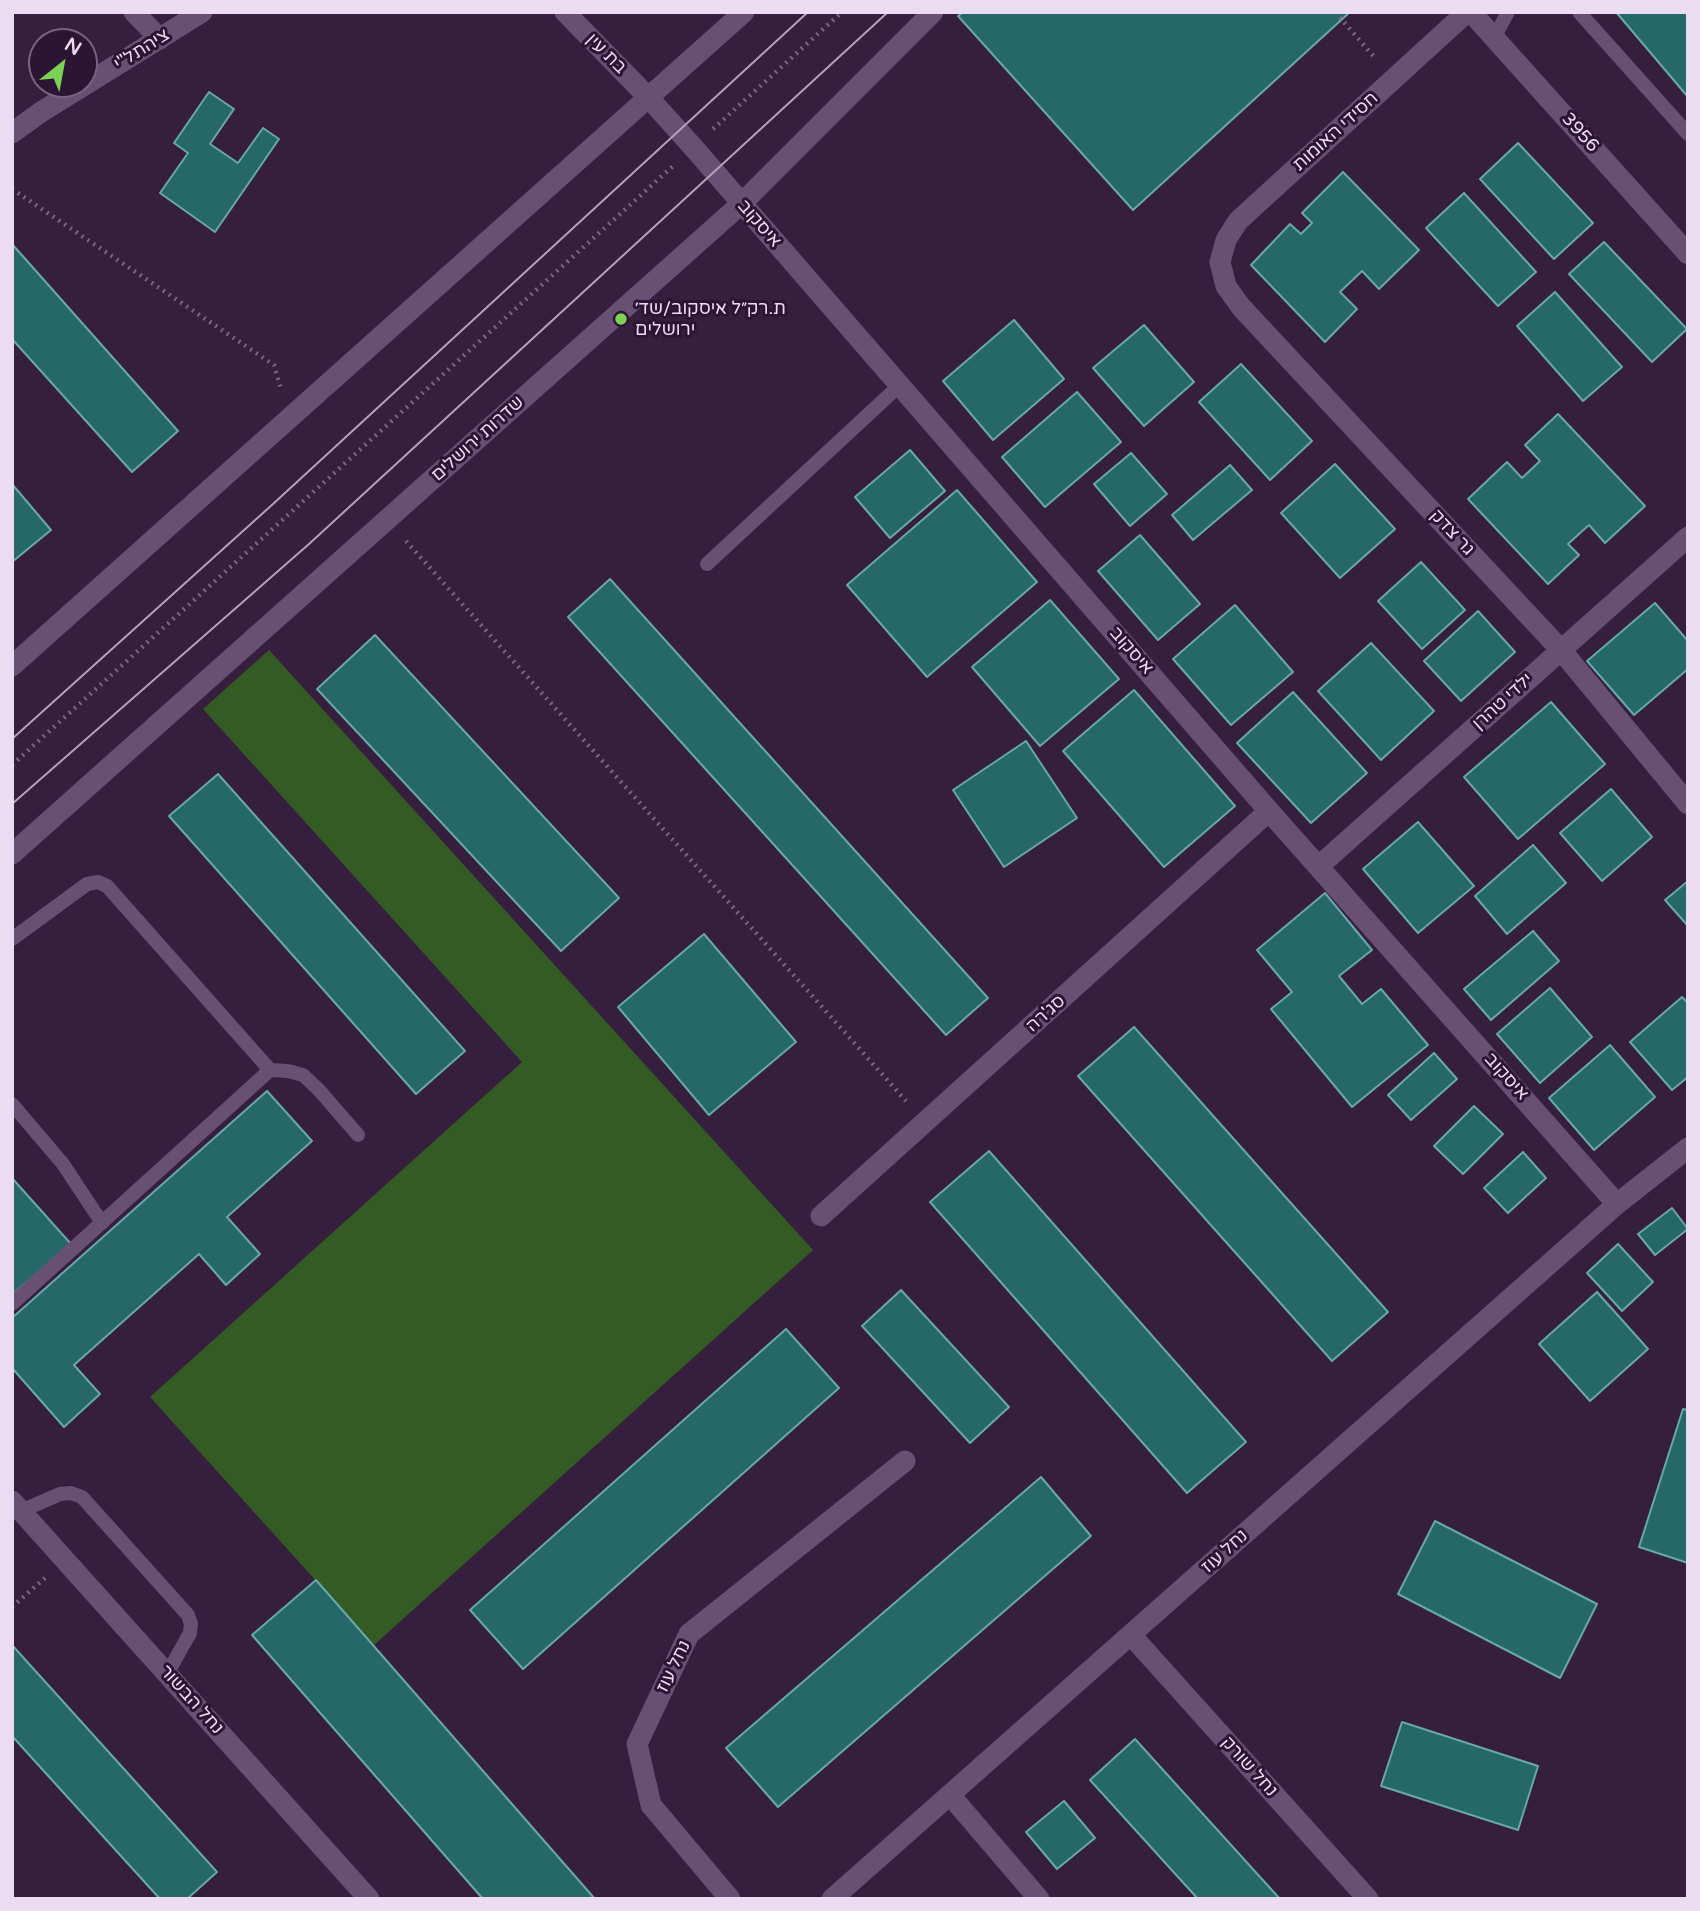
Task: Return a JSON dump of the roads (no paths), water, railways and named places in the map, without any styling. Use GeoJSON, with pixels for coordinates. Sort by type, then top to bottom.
{"type":"FeatureCollection","features":[{"type":"Feature","properties":{"kind":"street"},"geometry":{"type":"LineString","coordinates":[[134,12],[160,39]]}},
{"type":"Feature","properties":{"kind":"street","name":"ציהתל\"י"},"geometry":{"type":"LineString","coordinates":[[12,133],[41,112],[202,12]]}},
{"type":"Feature","properties":{"kind":"street","name":"בת עין"},"geometry":{"type":"LineString","coordinates":[[565,12],[648,97]]}},
{"type":"Feature","properties":{"kind":"street"},"geometry":{"type":"LineString","coordinates":[[12,666],[744,12]]}},
{"type":"Feature","properties":{"kind":"street","name":"שדרות ירושלים"},"geometry":{"type":"LineString","coordinates":[[12,854],[741,204],[933,12]]}},
{"type":"Feature","properties":{"kind":"street","name":"3956"},"geometry":{"type":"LineString","coordinates":[[1469,12],[1688,254]]}},
{"type":"Feature","properties":{"kind":"street","name":"חסידי האומות"},"geometry":{"type":"LineString","coordinates":[[1220,262],[1226,240],[1238,221],[1469,12]]}},
{"type":"Feature","properties":{"kind":"street","name":"איסקוב"},"geometry":{"type":"LineString","coordinates":[[648,97],[1269,811],[1617,1204]]}},
{"type":"Feature","properties":{"kind":"street","name":"גר צדק"},"geometry":{"type":"LineString","coordinates":[[1220,262],[1226,286],[1241,307],[1561,650],[1688,804]]}},
{"type":"Feature","properties":{"kind":"street","name":"ילדי טהרן"},"geometry":{"type":"LineString","coordinates":[[1319,866],[1688,537]]}},
{"type":"Feature","properties":{"kind":"street","name":"סג'רה"},"geometry":{"type":"LineString","coordinates":[[821,1216],[1269,811]]}},
{"type":"Feature","properties":{"kind":"street","name":"נחל עוז"},"geometry":{"type":"LineString","coordinates":[[832,1899],[1617,1204],[1688,1148]]}},
{"type":"Feature","properties":{"kind":"street","name":"נחל עוז"},"geometry":{"type":"LineString","coordinates":[[730,1899],[651,1805],[638,1744],[689,1634],[905,1461]]}},
{"type":"Feature","properties":{"kind":"street","name":"נחל הבשור"},"geometry":{"type":"LineString","coordinates":[[17,1506],[369,1899]]}},
{"type":"Feature","properties":{"kind":"street","name":"נחל שורק"},"geometry":{"type":"LineString","coordinates":[[1131,1635],[1367,1899]]}},
{"type":"Feature","properties":{"kind":"street"},"geometry":{"type":"LineString","coordinates":[[950,1795],[1039,1899]]}},
{"type":"Feature","properties":{"kind":"lane"},"geometry":{"type":"LineString","coordinates":[[1494,38],[1507,12]]}},
{"type":"Feature","properties":{"kind":"lane"},"geometry":{"type":"LineString","coordinates":[[1579,12],[1688,134]]}},
{"type":"Feature","properties":{"kind":"lane"},"geometry":{"type":"LineString","coordinates":[[707,564],[901,385]]}},
{"type":"Feature","properties":{"kind":"lane"},"geometry":{"type":"LineString","coordinates":[[12,939],[87,884],[98,882],[107,886],[270,1070]]}},
{"type":"Feature","properties":{"kind":"lane"},"geometry":{"type":"LineString","coordinates":[[12,1304],[270,1070],[288,1070],[303,1075],[358,1135]]}},
{"type":"Feature","properties":{"kind":"lane"},"geometry":{"type":"LineString","coordinates":[[12,1104],[63,1164],[102,1223]]}},
{"type":"Feature","properties":{"kind":"lane"},"geometry":{"type":"LineString","coordinates":[[17,1506],[60,1493],[82,1497],[188,1615],[190,1633],[167,1674]]}},
{"type":"Feature","properties":{"kind":"tram line"},"geometry":{"type":"LineString","coordinates":[[12,739],[273,504],[808,12]]}},
{"type":"Feature","properties":{"kind":"tram line"},"geometry":{"type":"LineString","coordinates":[[12,804],[309,544],[888,12]]}},
{"type":"Feature","properties":{"kind":"place","name":"ת.רק״ל איסקוב/שד׳ ירושלים"},"geometry":{"type":"Point","coordinates":[621,319]}}]}
